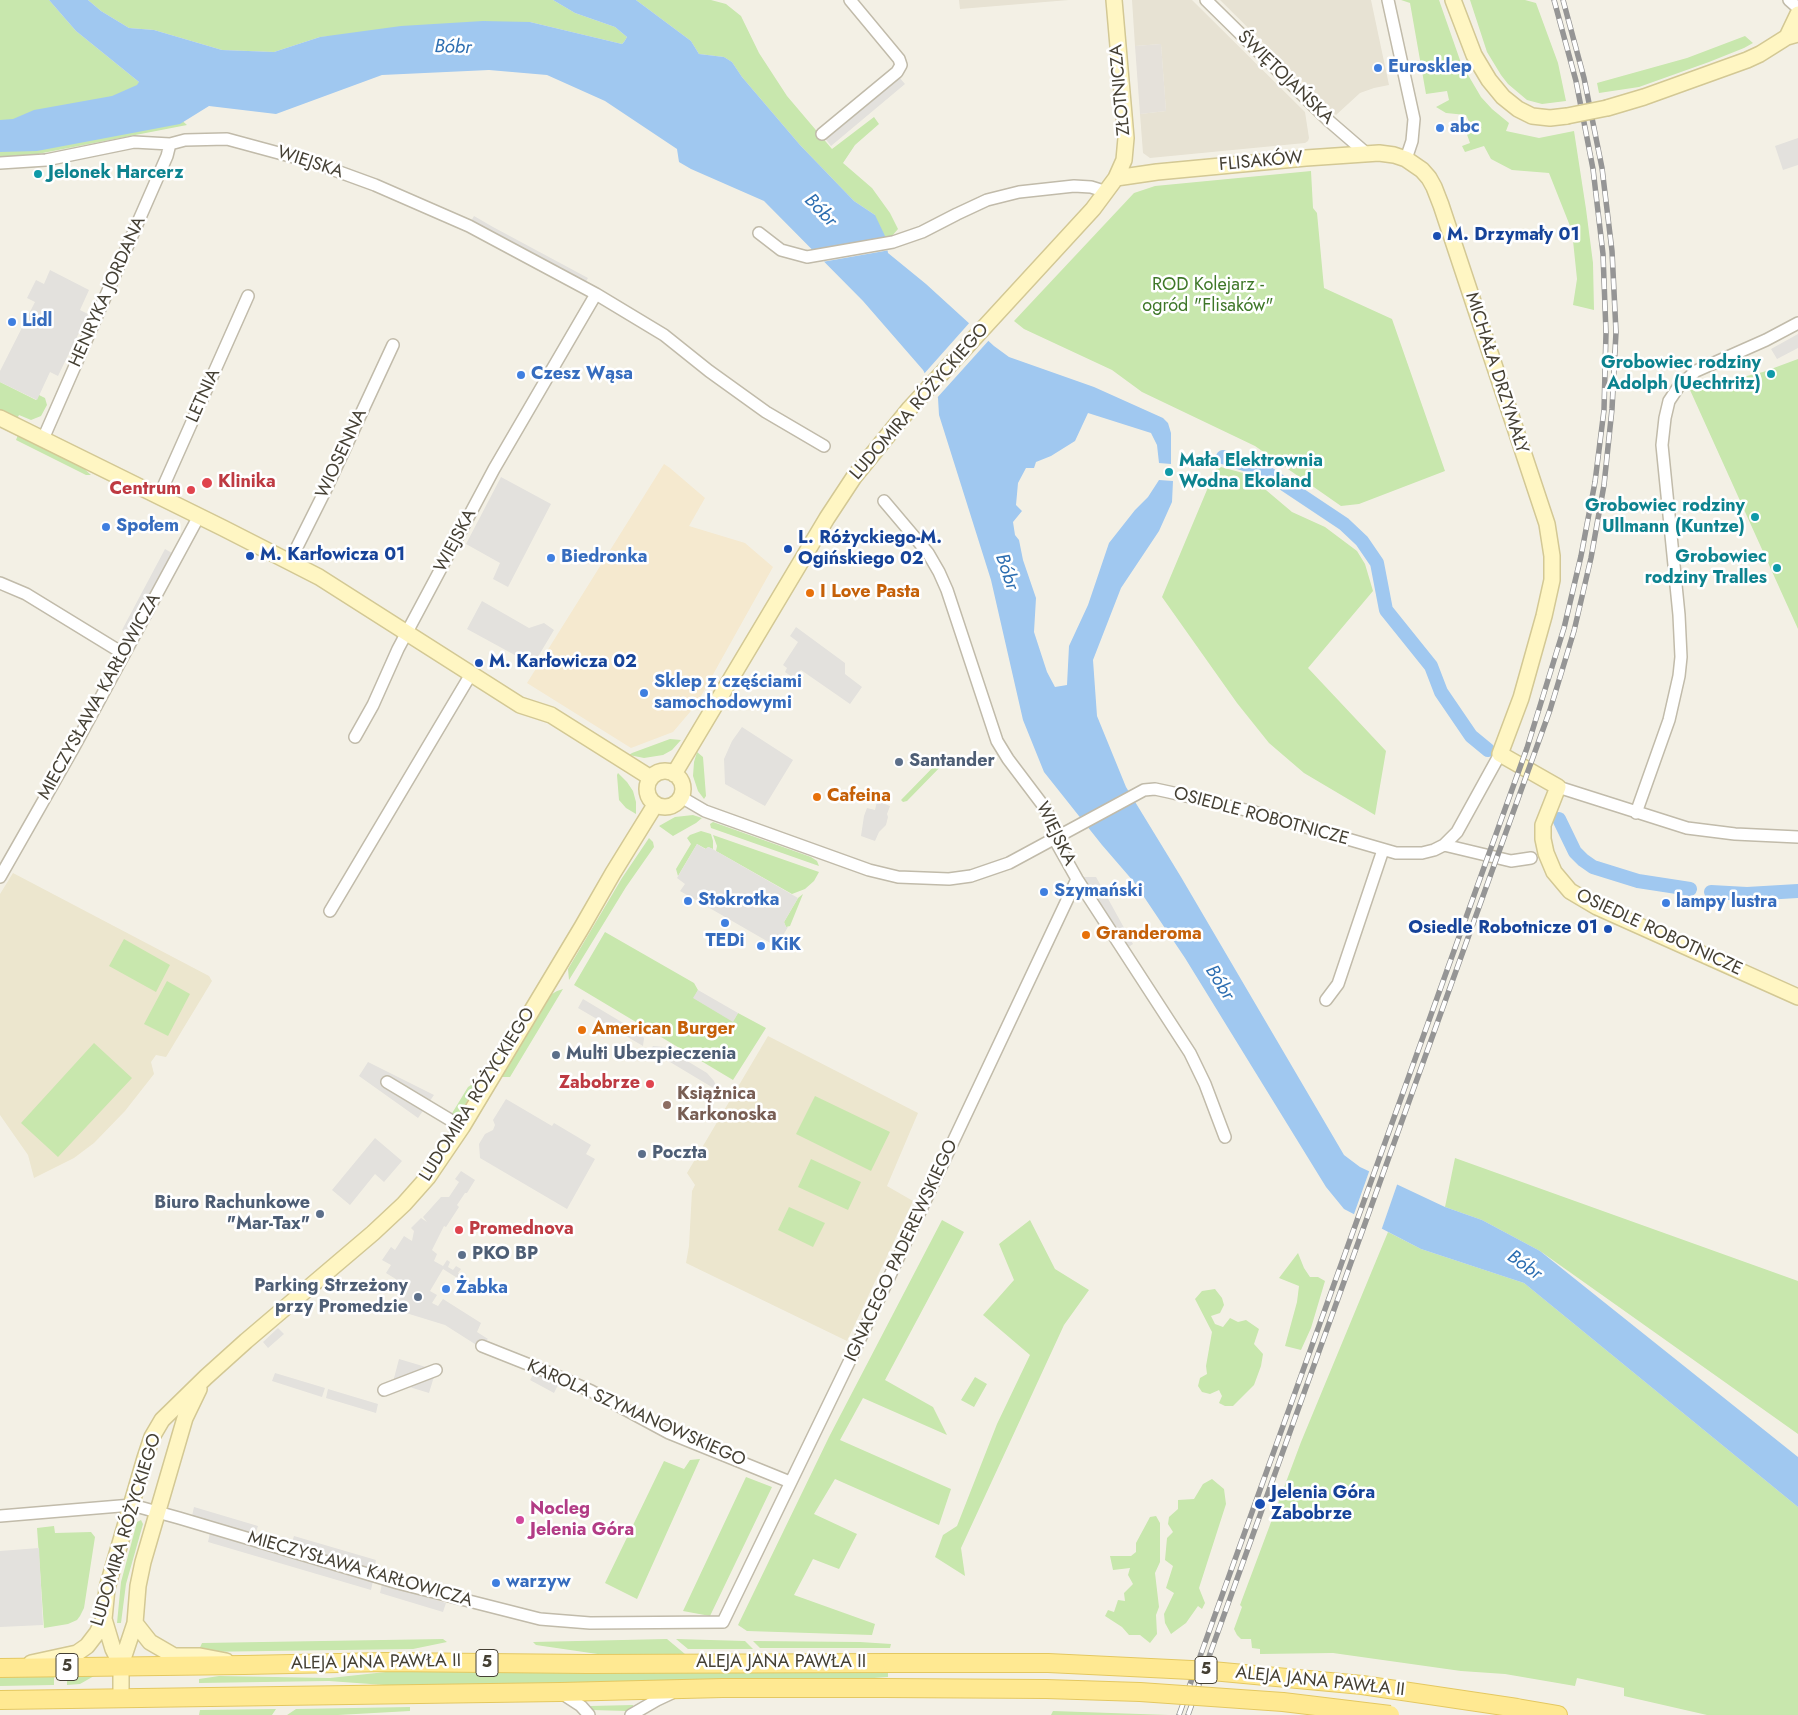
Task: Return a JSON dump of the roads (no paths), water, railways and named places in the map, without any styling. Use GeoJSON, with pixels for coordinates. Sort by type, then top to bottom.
{"type":"FeatureCollection","features":[{"type":"Feature","properties":{"kind":"main road","name":"ALEJA JANA PAWŁA II"},"geometry":{"type":"LineString","coordinates":[[6,1668],[386,1662],[588,1664],[1048,1663],[1212,1670],[1362,1685],[1558,1715]]}},
{"type":"Feature","properties":{"kind":"main road","name":"ALEJA JANA PAWŁA II"},"geometry":{"type":"LineString","coordinates":[[0,1700],[680,1690],[1046,1689],[1149,1692],[1283,1702],[1390,1715]]}},
{"type":"Feature","properties":{"kind":"street"},"geometry":{"type":"LineString","coordinates":[[822,134],[897,72],[902,65],[850,0]]}},
{"type":"Feature","properties":{"kind":"street","name":"ZŁOTNICZA"},"geometry":{"type":"LineString","coordinates":[[1114,0],[1126,138],[1124,160],[1116,178]]}},
{"type":"Feature","properties":{"kind":"street","name":"ŚWIĘTOJAŃSKA"},"geometry":{"type":"LineString","coordinates":[[1206,0],[1328,121],[1366,153]]}},
{"type":"Feature","properties":{"kind":"street"},"geometry":{"type":"LineString","coordinates":[[1388,0],[1414,119],[1412,141],[1406,159]]}},
{"type":"Feature","properties":{"kind":"street"},"geometry":{"type":"LineString","coordinates":[[1453,0],[1474,55],[1485,74],[1503,97],[1518,109],[1532,116],[1550,118],[1606,108],[1644,97],[1747,60],[1792,36],[1798,14]]}},
{"type":"Feature","properties":{"kind":"street"},"geometry":{"type":"LineString","coordinates":[[1789,0],[1798,8]]}},
{"type":"Feature","properties":{"kind":"street","name":"WIEJSKA"},"geometry":{"type":"LineString","coordinates":[[0,163],[46,160],[134,142],[170,144],[185,140],[227,139],[312,162],[375,185],[469,226],[596,294],[664,335],[752,402],[824,446]]}},
{"type":"Feature","properties":{"kind":"street","name":"HENRYKA JORDANA"},"geometry":{"type":"LineString","coordinates":[[43,439],[159,174],[170,144]]}},
{"type":"Feature","properties":{"kind":"street","name":"FLISAKÓW"},"geometry":{"type":"LineString","coordinates":[[1116,178],[1156,172],[1366,153],[1387,154],[1406,159]]}},
{"type":"Feature","properties":{"kind":"street","name":"MICHAŁA DRZYMAŁY"},"geometry":{"type":"LineString","coordinates":[[1406,159],[1422,170],[1434,187],[1547,524],[1550,541],[1552,580],[1548,598],[1520,698],[1500,754]]}},
{"type":"Feature","properties":{"kind":"street","name":"LUDOMIRA RÓŻYCKIEGO"},"geometry":{"type":"LineString","coordinates":[[674,774],[833,510],[865,463],[910,408],[1106,192],[1116,178]]}},
{"type":"Feature","properties":{"kind":"street"},"geometry":{"type":"LineString","coordinates":[[759,233],[781,250],[807,257],[893,242],[922,232],[987,200],[1019,192],[1074,186],[1091,187],[1106,192]]}},
{"type":"Feature","properties":{"kind":"street","name":"WIEJSKA"},"geometry":{"type":"LineString","coordinates":[[356,737],[406,633],[494,469],[596,294]]}},
{"type":"Feature","properties":{"kind":"street","name":"LETNIA"},"geometry":{"type":"LineString","coordinates":[[159,496],[248,296]]}},
{"type":"Feature","properties":{"kind":"street"},"geometry":{"type":"LineString","coordinates":[[1636,813],[1670,720],[1681,657],[1679,615],[1662,445],[1669,401],[1679,386],[1696,371],[1798,324]]}},
{"type":"Feature","properties":{"kind":"street","name":"WIOSENNA"},"geometry":{"type":"LineString","coordinates":[[290,561],[327,487],[393,345]]}},
{"type":"Feature","properties":{"kind":"street"},"geometry":{"type":"LineString","coordinates":[[0,418],[290,561],[333,585],[520,705],[551,715],[651,778]]}},
{"type":"Feature","properties":{"kind":"street","name":"WIEJSKA"},"geometry":{"type":"LineString","coordinates":[[884,501],[923,547],[939,572],[947,590],[997,741],[1045,808],[1053,824],[1055,840],[1077,879],[1190,1053],[1205,1084],[1225,1137]]}},
{"type":"Feature","properties":{"kind":"street","name":"MIECZYSŁAWA KARŁOWICZA"},"geometry":{"type":"LineString","coordinates":[[0,878],[74,747],[199,516]]}},
{"type":"Feature","properties":{"kind":"street"},"geometry":{"type":"LineString","coordinates":[[0,582],[26,594],[124,654]]}},
{"type":"Feature","properties":{"kind":"street"},"geometry":{"type":"LineString","coordinates":[[330,911],[471,674]]}},
{"type":"Feature","properties":{"kind":"street"},"geometry":{"type":"LineString","coordinates":[[1531,858],[1511,861],[1466,852],[1444,845],[1457,832],[1500,754],[1558,787],[1688,828],[1735,834],[1798,838]]}},
{"type":"Feature","properties":{"kind":"street"},"geometry":{"type":"LineString","coordinates":[[661,772],[674,774],[682,784],[681,797],[670,806],[662,807],[656,805],[651,801],[647,789],[651,778],[661,772]]}},
{"type":"Feature","properties":{"kind":"street","name":"OSIEDLE ROBOTNICZE"},"geometry":{"type":"LineString","coordinates":[[1558,787],[1543,825],[1543,839],[1546,853],[1554,872],[1570,890],[1583,900],[1606,911],[1798,997]]}},
{"type":"Feature","properties":{"kind":"street","name":"OSIEDLE ROBOTNICZE"},"geometry":{"type":"LineString","coordinates":[[1055,840],[1139,792],[1155,790],[1245,809],[1396,854],[1411,854],[1434,850],[1444,845]]}},
{"type":"Feature","properties":{"kind":"street"},"geometry":{"type":"LineString","coordinates":[[681,797],[705,811],[723,818],[869,870],[898,877],[949,879],[970,876],[1009,863],[1055,840]]}},
{"type":"Feature","properties":{"kind":"street","name":"LUDOMIRA RÓŻYCKIEGO"},"geometry":{"type":"LineString","coordinates":[[6,1668],[77,1653],[92,1640],[104,1619],[107,1588],[152,1437],[162,1420],[202,1381],[373,1233],[428,1177],[462,1127],[613,873],[656,805]]}},
{"type":"Feature","properties":{"kind":"street"},"geometry":{"type":"LineString","coordinates":[[1326,1000],[1338,984],[1383,850]]}},
{"type":"Feature","properties":{"kind":"street","name":"IGNACEGO PADEREWSKIEGO"},"geometry":{"type":"LineString","coordinates":[[723,1622],[851,1358],[1077,879]]}},
{"type":"Feature","properties":{"kind":"street"},"geometry":{"type":"LineString","coordinates":[[386,1082],[462,1127]]}},
{"type":"Feature","properties":{"kind":"street","name":"KAROLA SZYMANOWSKIEGO"},"geometry":{"type":"LineString","coordinates":[[482,1346],[550,1372],[668,1433],[790,1482]]}},
{"type":"Feature","properties":{"kind":"street"},"geometry":{"type":"LineString","coordinates":[[384,1390],[436,1370]]}},
{"type":"Feature","properties":{"kind":"street","name":"LUDOMIRA RÓŻYCKIEGO"},"geometry":{"type":"LineString","coordinates":[[121,1666],[135,1623],[138,1586],[157,1512],[185,1418],[202,1381]]}},
{"type":"Feature","properties":{"kind":"street","name":"MIECZYSŁAWA KARŁOWICZA"},"geometry":{"type":"LineString","coordinates":[[0,1516],[132,1505],[398,1583],[540,1618],[590,1623],[723,1622]]}},
{"type":"Feature","properties":{"kind":"street"},"geometry":{"type":"LineString","coordinates":[[104,1619],[113,1649],[121,1666],[122,1698]]}},
{"type":"Feature","properties":{"kind":"street"},"geometry":{"type":"LineString","coordinates":[[135,1623],[150,1642],[174,1656],[200,1656],[244,1665]]}},
{"type":"Feature","properties":{"kind":"street"},"geometry":{"type":"LineString","coordinates":[[631,1715],[657,1700],[680,1690]]}},
{"type":"Feature","properties":{"kind":"street"},"geometry":{"type":"LineString","coordinates":[[560,1692],[581,1706],[589,1715]]}},
{"type":"Feature","properties":{"kind":"water","name":"Bóbr"},"geometry":{"type":"Polygon","coordinates":[[[49,0],[88,0],[101,11],[129,28],[154,30],[222,50],[274,52],[320,37],[401,26],[483,21],[530,22],[622,44],[627,37],[615,27],[575,13],[553,0],[636,0],[691,41],[699,54],[724,57],[732,62],[742,77],[800,145],[854,201],[875,215],[885,236],[888,253],[926,284],[994,346],[1009,357],[1094,387],[1163,418],[1168,423],[1171,433],[1171,464],[1159,463],[1157,445],[1151,433],[1088,413],[1075,441],[1051,456],[1036,462],[1034,468],[1026,468],[1018,483],[1016,505],[1022,511],[1013,522],[1015,535],[1019,540],[1023,560],[1036,598],[1034,632],[1047,672],[1055,687],[1067,685],[1069,646],[1088,605],[1109,543],[1135,510],[1148,497],[1159,480],[1173,481],[1172,502],[1159,531],[1121,588],[1093,660],[1097,716],[1126,787],[1344,1155],[1360,1167],[1445,1207],[1482,1220],[1540,1251],[1798,1457],[1798,1507],[1524,1283],[1421,1249],[1344,1209],[1326,1187],[1185,958],[1134,882],[1044,772],[1023,720],[991,580],[939,415],[938,398],[923,370],[863,301],[764,201],[679,162],[677,149],[605,101],[547,75],[489,70],[382,75],[276,114],[209,106],[180,124],[37,151],[0,152],[0,120],[13,119],[34,110],[112,96],[137,85],[139,82],[76,31],[49,0]]]}},
{"type":"Feature","properties":{"kind":"waterway"},"geometry":{"type":"LineString","coordinates":[[1223,457],[1263,470],[1344,524],[1362,541],[1377,563],[1386,610],[1431,666],[1441,692],[1471,736],[1488,750]]}},
{"type":"Feature","properties":{"kind":"waterway"},"geometry":{"type":"LineString","coordinates":[[1559,819],[1575,852],[1593,867],[1638,881],[1690,889]]}},
{"type":"Feature","properties":{"kind":"waterway"},"geometry":{"type":"LineString","coordinates":[[1711,892],[1747,894],[1798,891]]}},
{"type":"Feature","properties":{"kind":"railway"},"geometry":{"type":"LineString","coordinates":[[1179,1715],[1527,748],[1564,628],[1581,556],[1595,482],[1604,410],[1606,333],[1603,254],[1593,169],[1576,81],[1554,0]]}},
{"type":"Feature","properties":{"kind":"railway"},"geometry":{"type":"LineString","coordinates":[[1188,1715],[1550,710],[1574,631],[1591,558],[1604,485],[1612,409],[1616,332],[1612,251],[1602,168],[1584,78],[1563,0]]}},
{"type":"Feature","properties":{"kind":"place","name":"Eurosklep"},"geometry":{"type":"Point","coordinates":[1378,68]}},
{"type":"Feature","properties":{"kind":"place","name":"abc"},"geometry":{"type":"Point","coordinates":[1440,128]}},
{"type":"Feature","properties":{"kind":"place","name":"Jelonek Harcerz"},"geometry":{"type":"Point","coordinates":[38,174]}},
{"type":"Feature","properties":{"kind":"place","name":"M. Drzymały 01"},"geometry":{"type":"Point","coordinates":[1437,236]}},
{"type":"Feature","properties":{"kind":"place","name":"Lidl"},"geometry":{"type":"Point","coordinates":[12,322]}},
{"type":"Feature","properties":{"kind":"place","name":"Grobowiec rodziny Adolph (Uechtritz)"},"geometry":{"type":"Point","coordinates":[1771,374]}},
{"type":"Feature","properties":{"kind":"place","name":"Czesz Wąsa"},"geometry":{"type":"Point","coordinates":[521,375]}},
{"type":"Feature","properties":{"kind":"place","name":"Mała Elektrownia Wodna Ekoland"},"geometry":{"type":"Point","coordinates":[1169,472]}},
{"type":"Feature","properties":{"kind":"place","name":"Klinika"},"geometry":{"type":"Point","coordinates":[207,483]}},
{"type":"Feature","properties":{"kind":"place","name":"Centrum"},"geometry":{"type":"Point","coordinates":[191,490]}},
{"type":"Feature","properties":{"kind":"place","name":"Grobowiec rodziny Ullmann (Kuntze)"},"geometry":{"type":"Point","coordinates":[1755,517]}},
{"type":"Feature","properties":{"kind":"place","name":"Społem"},"geometry":{"type":"Point","coordinates":[106,527]}},
{"type":"Feature","properties":{"kind":"place","name":"L. Różyckiego-M. Ogińskiego 02"},"geometry":{"type":"Point","coordinates":[788,549]}},
{"type":"Feature","properties":{"kind":"place","name":"M. Karłowicza 01"},"geometry":{"type":"Point","coordinates":[250,556]}},
{"type":"Feature","properties":{"kind":"place","name":"Biedronka"},"geometry":{"type":"Point","coordinates":[551,558]}},
{"type":"Feature","properties":{"kind":"place","name":"Grobowiec rodziny Tralles"},"geometry":{"type":"Point","coordinates":[1777,568]}},
{"type":"Feature","properties":{"kind":"place","name":"I Love Pasta"},"geometry":{"type":"Point","coordinates":[810,593]}},
{"type":"Feature","properties":{"kind":"place","name":"M. Karłowicza 02"},"geometry":{"type":"Point","coordinates":[479,663]}},
{"type":"Feature","properties":{"kind":"place","name":"Sklep z częściami samochodowymi"},"geometry":{"type":"Point","coordinates":[644,693]}},
{"type":"Feature","properties":{"kind":"place","name":"Santander"},"geometry":{"type":"Point","coordinates":[899,762]}},
{"type":"Feature","properties":{"kind":"place","name":"Cafeina"},"geometry":{"type":"Point","coordinates":[817,797]}},
{"type":"Feature","properties":{"kind":"place","name":"Szymański"},"geometry":{"type":"Point","coordinates":[1044,892]}},
{"type":"Feature","properties":{"kind":"place","name":"Stokrotka"},"geometry":{"type":"Point","coordinates":[688,901]}},
{"type":"Feature","properties":{"kind":"place","name":"lampy lustra"},"geometry":{"type":"Point","coordinates":[1666,903]}},
{"type":"Feature","properties":{"kind":"place","name":"TEDi"},"geometry":{"type":"Point","coordinates":[725,923]}},
{"type":"Feature","properties":{"kind":"place","name":"Osiedle Robotnicze 01"},"geometry":{"type":"Point","coordinates":[1608,929]}},
{"type":"Feature","properties":{"kind":"place","name":"Granderoma"},"geometry":{"type":"Point","coordinates":[1086,935]}},
{"type":"Feature","properties":{"kind":"place","name":"KiK"},"geometry":{"type":"Point","coordinates":[761,946]}},
{"type":"Feature","properties":{"kind":"place","name":"American Burger"},"geometry":{"type":"Point","coordinates":[582,1030]}},
{"type":"Feature","properties":{"kind":"place","name":"Multi Ubezpieczenia"},"geometry":{"type":"Point","coordinates":[556,1055]}},
{"type":"Feature","properties":{"kind":"place","name":"Zabobrze"},"geometry":{"type":"Point","coordinates":[650,1084]}},
{"type":"Feature","properties":{"kind":"place","name":"Książnica Karkonoska"},"geometry":{"type":"Point","coordinates":[667,1105]}},
{"type":"Feature","properties":{"kind":"place","name":"Poczta"},"geometry":{"type":"Point","coordinates":[642,1154]}},
{"type":"Feature","properties":{"kind":"place","name":"Biuro Rachunkowe \"Mar-Tax\""},"geometry":{"type":"Point","coordinates":[320,1214]}},
{"type":"Feature","properties":{"kind":"place","name":"Promednova"},"geometry":{"type":"Point","coordinates":[459,1230]}},
{"type":"Feature","properties":{"kind":"place","name":"PKO BP"},"geometry":{"type":"Point","coordinates":[462,1255]}},
{"type":"Feature","properties":{"kind":"place","name":"Żabka"},"geometry":{"type":"Point","coordinates":[446,1289]}},
{"type":"Feature","properties":{"kind":"place","name":"Parking Strzeżony przy Promedzie"},"geometry":{"type":"Point","coordinates":[418,1297]}},
{"type":"Feature","properties":{"kind":"place","name":"Jelenia Góra Zabobrze"},"geometry":{"type":"Point","coordinates":[1260,1504]}},
{"type":"Feature","properties":{"kind":"place","name":"Nocleg Jelenia Góra"},"geometry":{"type":"Point","coordinates":[520,1520]}},
{"type":"Feature","properties":{"kind":"place","name":"warzyw"},"geometry":{"type":"Point","coordinates":[496,1583]}},
{"type":"Feature","properties":{"kind":"park label","name":"ROD Kolejarz - ogród \"Flisaków\""},"geometry":{"type":"Point","coordinates":[1208,296]}}]}
